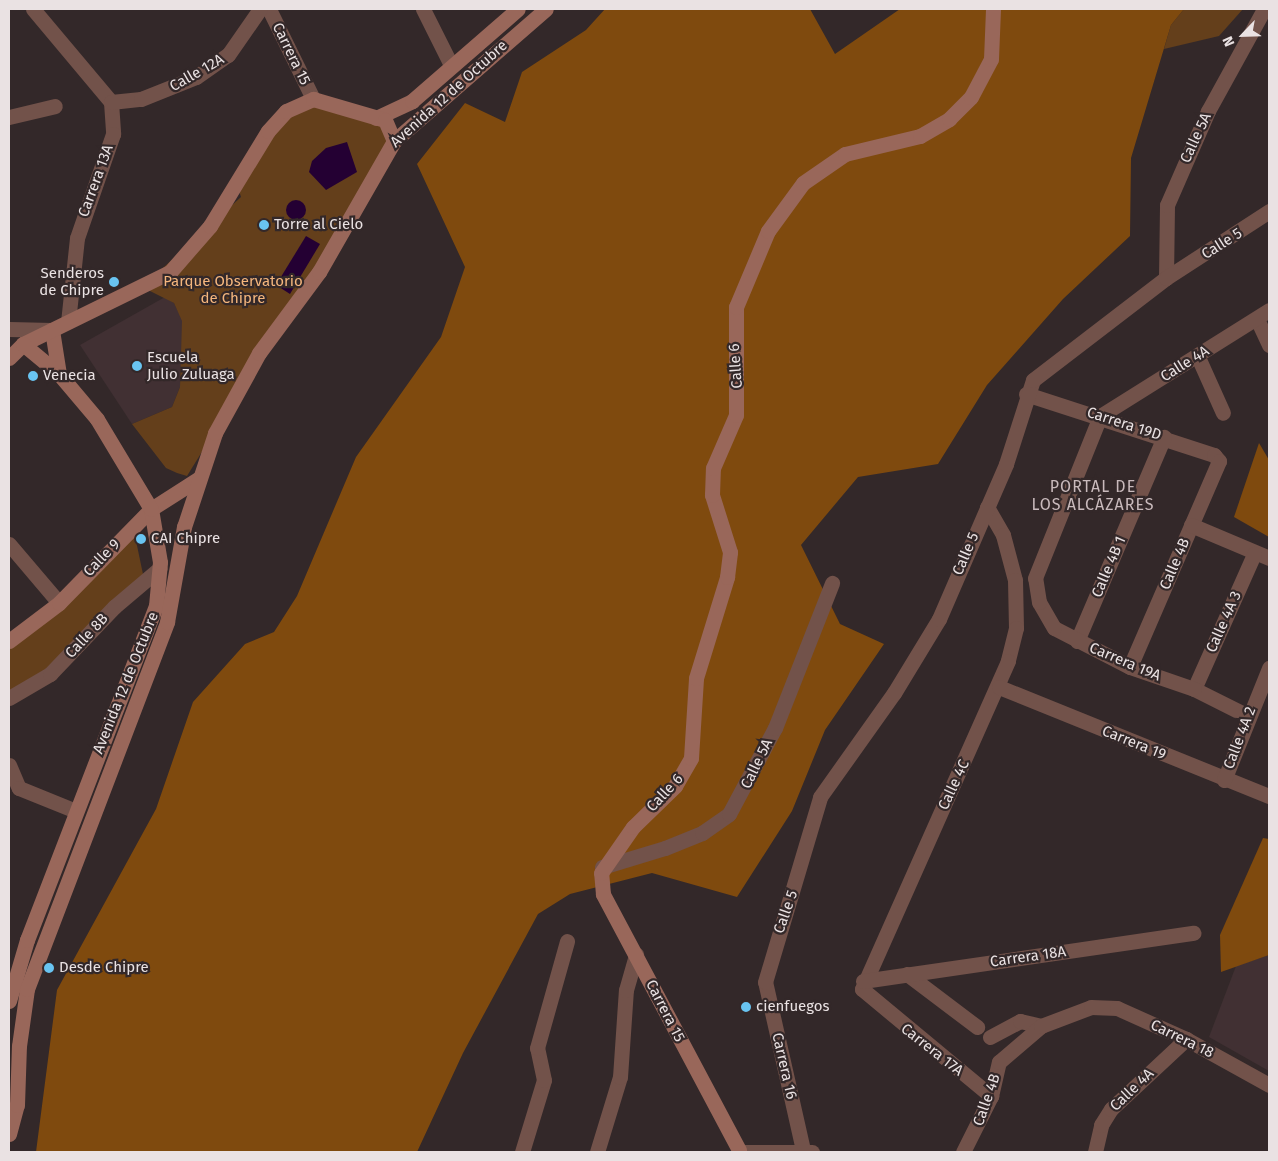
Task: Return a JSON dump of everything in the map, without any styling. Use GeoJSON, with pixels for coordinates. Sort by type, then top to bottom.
{"type":"FeatureCollection","features":[{"type":"Feature","properties":{"kind":"main road","name":"Avenida 12 de Octubre"},"geometry":{"type":"LineString","coordinates":[[313,99],[376,118],[412,101],[451,65],[518,9]]}},
{"type":"Feature","properties":{"kind":"main road","name":"Avenida 12 de Octubre"},"geometry":{"type":"LineString","coordinates":[[9,1134],[17,1105],[14,1045],[27,989],[42,944],[167,622],[198,479],[215,433],[259,353],[319,272],[394,141],[546,9]]}},
{"type":"Feature","properties":{"kind":"main road","name":"Calle 6"},"geometry":{"type":"LineString","coordinates":[[602,867],[633,827],[675,786],[691,758],[696,678],[727,577],[730,552],[712,495],[713,468],[736,415],[736,307],[768,231],[804,183],[845,154],[920,136],[966,102],[991,58],[993,9]]}},
{"type":"Feature","properties":{"kind":"main road"},"geometry":{"type":"LineString","coordinates":[[9,358],[16,343],[52,330],[170,272],[210,226],[268,131],[286,111],[313,99]]}},
{"type":"Feature","properties":{"kind":"main road"},"geometry":{"type":"LineString","coordinates":[[376,118],[388,123],[394,141]]}},
{"type":"Feature","properties":{"kind":"main road"},"geometry":{"type":"LineString","coordinates":[[52,330],[59,374]]}},
{"type":"Feature","properties":{"kind":"main road","name":"Avenida 12 de Octubre"},"geometry":{"type":"LineString","coordinates":[[9,1002],[27,940],[156,606],[160,568],[151,509],[97,419],[59,374],[16,343]]}},
{"type":"Feature","properties":{"kind":"main road","name":"Calle 9"},"geometry":{"type":"LineString","coordinates":[[9,641],[59,603],[151,509],[198,479]]}},
{"type":"Feature","properties":{"kind":"main road","name":"Carrera 15"},"geometry":{"type":"LineString","coordinates":[[602,867],[603,894],[739,1152]]}},
{"type":"Feature","properties":{"kind":"street"},"geometry":{"type":"LineString","coordinates":[[33,9],[111,102]]}},
{"type":"Feature","properties":{"kind":"street","name":"Calle 12A"},"geometry":{"type":"LineString","coordinates":[[111,102],[141,99],[196,77],[228,55],[260,9]]}},
{"type":"Feature","properties":{"kind":"street","name":"Carrera 15"},"geometry":{"type":"LineString","coordinates":[[269,9],[313,99]]}},
{"type":"Feature","properties":{"kind":"street"},"geometry":{"type":"LineString","coordinates":[[423,9],[451,65]]}},
{"type":"Feature","properties":{"kind":"street","name":"Calle 5A"},"geometry":{"type":"LineString","coordinates":[[1166,278],[1168,205],[1208,111],[1264,9]]}},
{"type":"Feature","properties":{"kind":"street","name":"Carrera 13A"},"geometry":{"type":"LineString","coordinates":[[68,322],[76,238],[109,149],[111,102]]}},
{"type":"Feature","properties":{"kind":"street"},"geometry":{"type":"LineString","coordinates":[[9,117],[55,106]]}},
{"type":"Feature","properties":{"kind":"street","name":"Calle 5"},"geometry":{"type":"LineString","coordinates":[[765,982],[820,797],[920,653],[1006,464],[1026,394],[1044,368],[1166,278],[1269,211]]}},
{"type":"Feature","properties":{"kind":"street","name":"Calle 4A"},"geometry":{"type":"LineString","coordinates":[[1100,416],[1198,357],[1269,310]]}},
{"type":"Feature","properties":{"kind":"street"},"geometry":{"type":"LineString","coordinates":[[1256,319],[1269,345]]}},
{"type":"Feature","properties":{"kind":"street"},"geometry":{"type":"LineString","coordinates":[[9,330],[52,330]]}},
{"type":"Feature","properties":{"kind":"street"},"geometry":{"type":"LineString","coordinates":[[1198,357],[1223,413]]}},
{"type":"Feature","properties":{"kind":"street","name":"Carrera 19D"},"geometry":{"type":"LineString","coordinates":[[1026,394],[1164,437],[1214,455],[1219,461]]}},
{"type":"Feature","properties":{"kind":"street","name":"Carrera 19A"},"geometry":{"type":"LineString","coordinates":[[1100,416],[1034,578],[1039,602],[1054,628],[1077,641],[1130,667],[1194,689],[1248,716]]}},
{"type":"Feature","properties":{"kind":"street","name":"Calle 4B 1"},"geometry":{"type":"LineString","coordinates":[[1077,641],[1164,437]]}},
{"type":"Feature","properties":{"kind":"street","name":"Calle 4B"},"geometry":{"type":"LineString","coordinates":[[1130,667],[1219,461]]}},
{"type":"Feature","properties":{"kind":"street","name":"Calle 4C"},"geometry":{"type":"LineString","coordinates":[[863,981],[999,687],[1016,628],[1010,556],[987,507]]}},
{"type":"Feature","properties":{"kind":"street"},"geometry":{"type":"LineString","coordinates":[[1192,525],[1254,554],[1269,558]]}},
{"type":"Feature","properties":{"kind":"street"},"geometry":{"type":"LineString","coordinates":[[9,544],[59,603]]}},
{"type":"Feature","properties":{"kind":"street","name":"Calle 4A 3"},"geometry":{"type":"LineString","coordinates":[[1194,689],[1254,554]]}},
{"type":"Feature","properties":{"kind":"street","name":"Calle 8B"},"geometry":{"type":"LineString","coordinates":[[9,698],[50,674],[114,607],[160,568]]}},
{"type":"Feature","properties":{"kind":"street","name":"Calle 5A"},"geometry":{"type":"LineString","coordinates":[[602,867],[666,848],[702,833],[728,814],[744,793],[775,728],[798,664],[815,635],[832,583]]}},
{"type":"Feature","properties":{"kind":"street","name":"Calle 4A 2"},"geometry":{"type":"LineString","coordinates":[[1224,780],[1248,716],[1269,668]]}},
{"type":"Feature","properties":{"kind":"street","name":"Carrera 19"},"geometry":{"type":"LineString","coordinates":[[999,687],[1224,780],[1269,796]]}},
{"type":"Feature","properties":{"kind":"street"},"geometry":{"type":"LineString","coordinates":[[9,765],[14,791],[76,811]]}},
{"type":"Feature","properties":{"kind":"street","name":"Carrera 18A"},"geometry":{"type":"LineString","coordinates":[[863,981],[1194,933]]}},
{"type":"Feature","properties":{"kind":"street"},"geometry":{"type":"LineString","coordinates":[[522,1152],[544,1080],[537,1048],[567,941]]}},
{"type":"Feature","properties":{"kind":"street"},"geometry":{"type":"LineString","coordinates":[[597,1152],[620,1077],[626,990],[636,954]]}},
{"type":"Feature","properties":{"kind":"street"},"geometry":{"type":"LineString","coordinates":[[907,974],[977,1026]]}},
{"type":"Feature","properties":{"kind":"street","name":"Carrera 17A"},"geometry":{"type":"LineString","coordinates":[[863,981],[864,995],[991,1096]]}},
{"type":"Feature","properties":{"kind":"street","name":"Carrera 16"},"geometry":{"type":"LineString","coordinates":[[765,982],[807,1151]]}},
{"type":"Feature","properties":{"kind":"street","name":"Calle 4B"},"geometry":{"type":"LineString","coordinates":[[963,1152],[991,1096],[999,1062],[1041,1026],[1091,1007]]}},
{"type":"Feature","properties":{"kind":"street","name":"Carrera 18"},"geometry":{"type":"LineString","coordinates":[[1091,1007],[1117,1008],[1186,1039],[1269,1085]]}},
{"type":"Feature","properties":{"kind":"street"},"geometry":{"type":"LineString","coordinates":[[990,1037],[1020,1021],[1041,1026]]}},
{"type":"Feature","properties":{"kind":"street","name":"Calle 4A"},"geometry":{"type":"LineString","coordinates":[[1094,1152],[1101,1125],[1111,1109],[1186,1039]]}},
{"type":"Feature","properties":{"kind":"street"},"geometry":{"type":"LineString","coordinates":[[739,1152],[807,1151]]}},
{"type":"Feature","properties":{"kind":"shaded area"},"geometry":{"type":"Polygon","coordinates":[[[605,9],[810,9],[835,54],[900,9],[1184,9],[1171,25],[1131,158],[1130,236],[1063,299],[987,385],[938,464],[858,477],[801,545],[840,624],[884,644],[825,730],[792,811],[737,897],[652,873],[570,894],[538,914],[463,1053],[417,1152],[36,1152],[57,990],[156,809],[193,702],[245,644],[274,632],[297,596],[356,457],[441,337],[465,267],[417,164],[465,103],[505,122],[522,72],[586,30],[605,9]]]}},
{"type":"Feature","properties":{"kind":"shaded area"},"geometry":{"type":"Polygon","coordinates":[[[347,142],[357,172],[326,190],[309,172],[312,161],[326,148],[347,142]]]}},
{"type":"Feature","properties":{"kind":"shaded area"},"geometry":{"type":"Polygon","coordinates":[[[296,200],[303,203],[306,210],[303,217],[296,220],[289,217],[286,210],[289,203],[296,200]]]}},
{"type":"Feature","properties":{"kind":"shaded area"},"geometry":{"type":"Polygon","coordinates":[[[306,236],[320,244],[290,294],[276,285],[306,236]]]}},
{"type":"Feature","properties":{"kind":"shaded area","name":"Escuela Julio Zuluaga"},"geometry":{"type":"Polygon","coordinates":[[[165,297],[174,303],[183,321],[180,387],[172,407],[132,424],[80,345],[165,297]]]}},
{"type":"Feature","properties":{"kind":"shaded area"},"geometry":{"type":"Polygon","coordinates":[[[1259,443],[1269,460],[1269,537],[1234,517],[1259,443]]]}},
{"type":"Feature","properties":{"kind":"shaded area"},"geometry":{"type":"Polygon","coordinates":[[[1263,838],[1269,839],[1269,955],[1221,972],[1220,935],[1263,838]]]}},
{"type":"Feature","properties":{"kind":"shaded area"},"geometry":{"type":"Polygon","coordinates":[[[1269,955],[1269,1071],[1209,1037],[1236,966],[1269,955]]]}},
{"type":"Feature","properties":{"kind":"green space"},"geometry":{"type":"Polygon","coordinates":[[[1184,9],[1243,9],[1219,36],[1164,49],[1171,25],[1184,9]]]}},
{"type":"Feature","properties":{"kind":"green space","name":"Parque Observatorio de Chipre"},"geometry":{"type":"Polygon","coordinates":[[[313,99],[376,118],[394,141],[187,476],[177,473],[166,468],[132,424],[172,407],[180,387],[182,321],[174,303],[142,287],[241,197],[237,184],[268,131],[313,99]]]}},
{"type":"Feature","properties":{"kind":"green space"},"geometry":{"type":"Polygon","coordinates":[[[135,536],[144,579],[73,651],[9,698],[9,641],[135,536]]]}},
{"type":"Feature","properties":{"kind":"place","name":"Torre al Cielo"},"geometry":{"type":"Point","coordinates":[264,225]}},
{"type":"Feature","properties":{"kind":"place","name":"Senderos de Chipre"},"geometry":{"type":"Point","coordinates":[114,282]}},
{"type":"Feature","properties":{"kind":"place","name":"Escuela Julio Zuluaga"},"geometry":{"type":"Point","coordinates":[137,366]}},
{"type":"Feature","properties":{"kind":"place","name":"Venecia"},"geometry":{"type":"Point","coordinates":[33,376]}},
{"type":"Feature","properties":{"kind":"place","name":"CAI Chipre"},"geometry":{"type":"Point","coordinates":[141,539]}},
{"type":"Feature","properties":{"kind":"place","name":"Desde Chipre"},"geometry":{"type":"Point","coordinates":[49,968]}},
{"type":"Feature","properties":{"kind":"place","name":"cienfuegos"},"geometry":{"type":"Point","coordinates":[746,1007]}},
{"type":"Feature","properties":{"kind":"district","name":"PORTAL DE LOS ALCÁZARES"},"geometry":{"type":"Point","coordinates":[1093,496]}}]}
